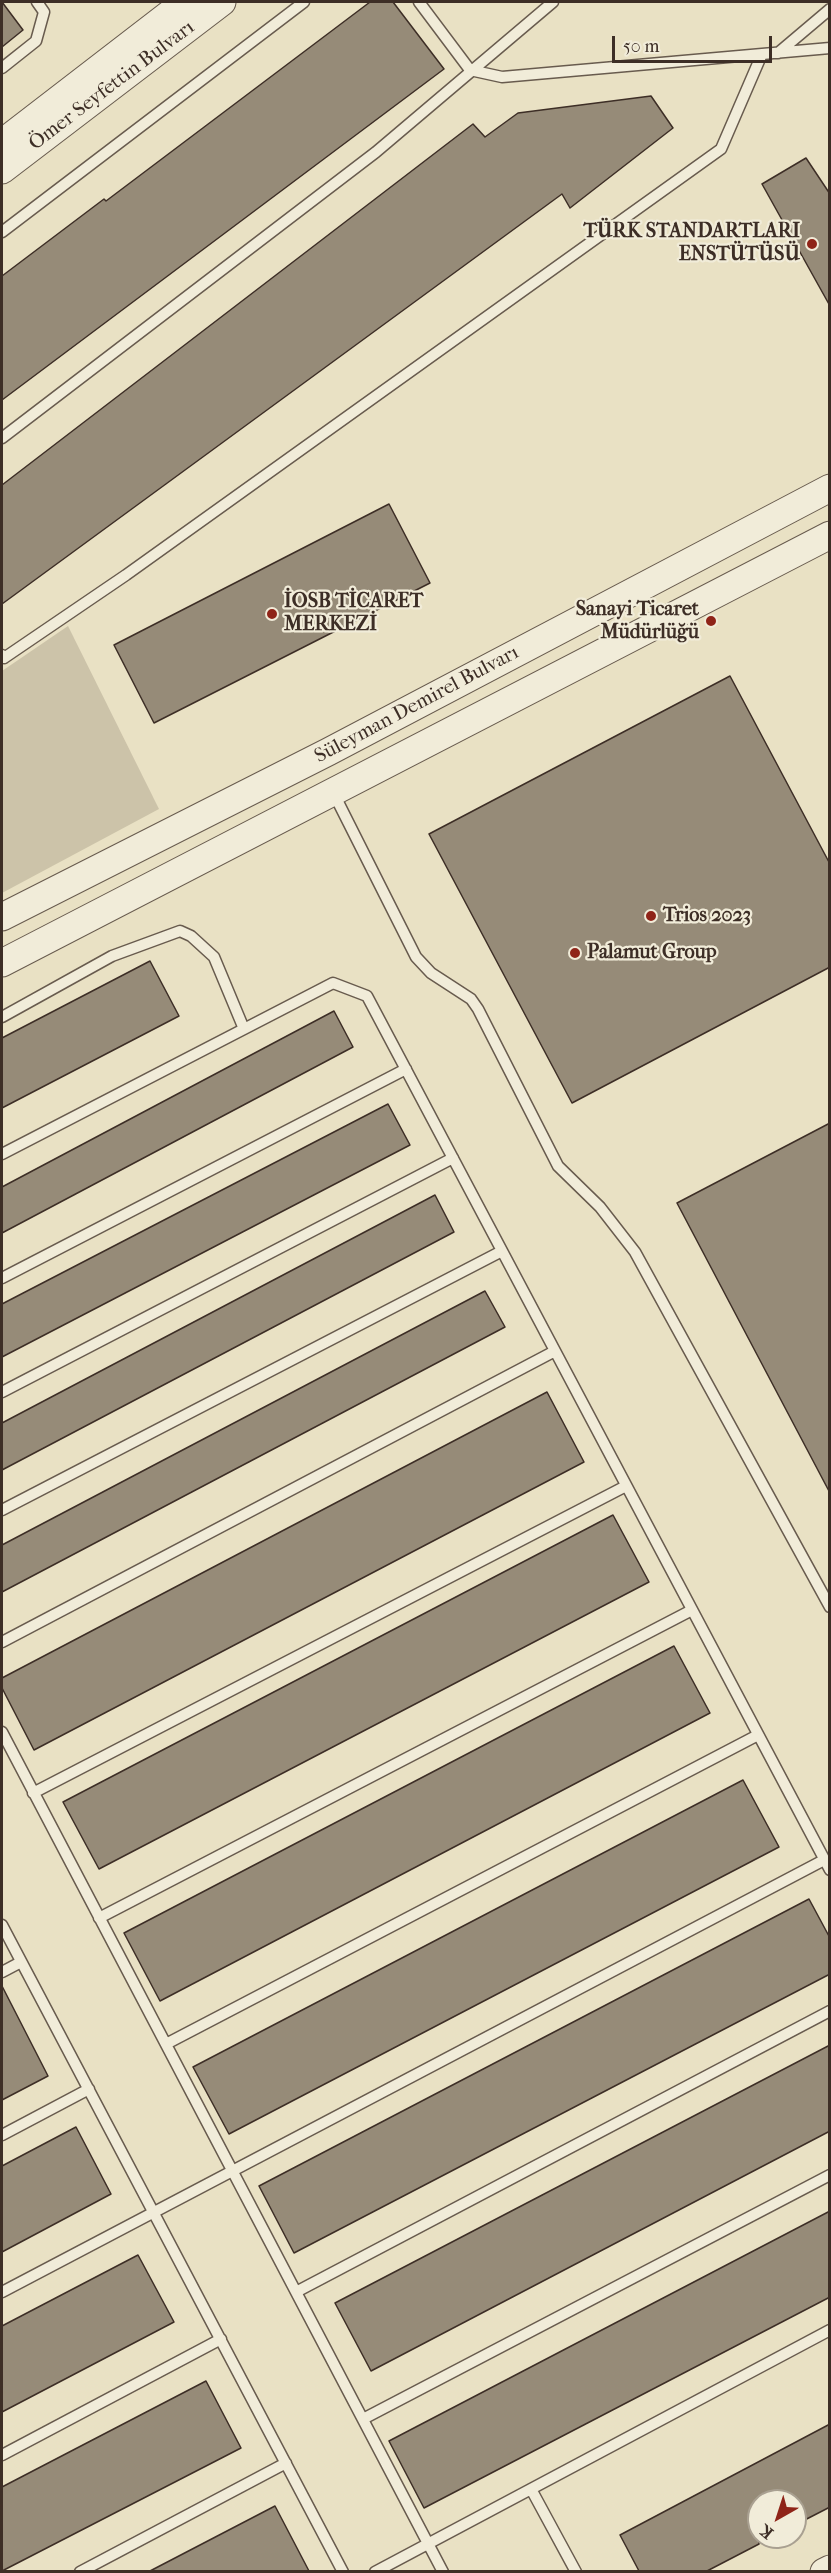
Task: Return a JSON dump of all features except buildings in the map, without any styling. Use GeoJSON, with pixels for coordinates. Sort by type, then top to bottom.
{"type":"FeatureCollection","features":[{"type":"Feature","properties":{"kind":"street","name":"Ömer Seyfettin Bulvarı"},"geometry":{"type":"LineString","coordinates":[[2,143],[185,2]]}},
{"type":"Feature","properties":{"kind":"street","name":"Ömer Seyfettin Bulvarı"},"geometry":{"type":"LineString","coordinates":[[2,170],[222,2]]}},
{"type":"Feature","properties":{"kind":"street","name":"Süleyman Demirel Bulvarı"},"geometry":{"type":"LineString","coordinates":[[2,917],[328,752],[830,488]]}},
{"type":"Feature","properties":{"kind":"street","name":"Süleyman Demirel Bulvarı"},"geometry":{"type":"LineString","coordinates":[[2,963],[830,535]]}},
{"type":"Feature","properties":{"kind":"street"},"geometry":{"type":"LineString","coordinates":[[824,2571],[830,2569]]}},
{"type":"Feature","properties":{"kind":"lane"},"geometry":{"type":"LineString","coordinates":[[2,68],[36,41],[44,12],[37,2]]}},
{"type":"Feature","properties":{"kind":"lane"},"geometry":{"type":"LineString","coordinates":[[2,232],[304,2]]}},
{"type":"Feature","properties":{"kind":"lane"},"geometry":{"type":"LineString","coordinates":[[419,2],[470,70],[502,77],[830,48]]}},
{"type":"Feature","properties":{"kind":"lane"},"geometry":{"type":"LineString","coordinates":[[2,438],[376,152],[552,2]]}},
{"type":"Feature","properties":{"kind":"lane"},"geometry":{"type":"LineString","coordinates":[[778,53],[830,9]]}},
{"type":"Feature","properties":{"kind":"lane"},"geometry":{"type":"LineString","coordinates":[[2,655],[4,658],[126,575],[721,149],[762,54]]}},
{"type":"Feature","properties":{"kind":"lane"},"geometry":{"type":"LineString","coordinates":[[333,792],[416,957],[431,973],[471,999],[558,1166],[600,1207],[635,1252],[830,1607]]}},
{"type":"Feature","properties":{"kind":"lane"},"geometry":{"type":"LineString","coordinates":[[2,1017],[112,956],[180,931],[191,936],[214,957],[244,1029]]}},
{"type":"Feature","properties":{"kind":"lane"},"geometry":{"type":"LineString","coordinates":[[2,1154],[333,983],[367,996],[830,1870]]}},
{"type":"Feature","properties":{"kind":"lane"},"geometry":{"type":"LineString","coordinates":[[2,1278],[406,1069]]}},
{"type":"Feature","properties":{"kind":"lane"},"geometry":{"type":"LineString","coordinates":[[2,1392],[453,1158]]}},
{"type":"Feature","properties":{"kind":"lane"},"geometry":{"type":"LineString","coordinates":[[2,1510],[502,1251]]}},
{"type":"Feature","properties":{"kind":"lane"},"geometry":{"type":"LineString","coordinates":[[2,1642],[555,1352]]}},
{"type":"Feature","properties":{"kind":"lane"},"geometry":{"type":"LineString","coordinates":[[33,1793],[626,1486]]}},
{"type":"Feature","properties":{"kind":"lane"},"geometry":{"type":"LineString","coordinates":[[99,1918],[692,1610]]}},
{"type":"Feature","properties":{"kind":"lane"},"geometry":{"type":"LineString","coordinates":[[2,1732],[443,2571]]}},
{"type":"Feature","properties":{"kind":"lane"},"geometry":{"type":"LineString","coordinates":[[166,2044],[758,1735]]}},
{"type":"Feature","properties":{"kind":"lane"},"geometry":{"type":"LineString","coordinates":[[2,2292],[824,1860]]}},
{"type":"Feature","properties":{"kind":"lane"},"geometry":{"type":"LineString","coordinates":[[2,1925],[344,2571]]}},
{"type":"Feature","properties":{"kind":"lane"},"geometry":{"type":"LineString","coordinates":[[2,1972],[21,1962]]}},
{"type":"Feature","properties":{"kind":"lane"},"geometry":{"type":"LineString","coordinates":[[296,2292],[830,2011]]}},
{"type":"Feature","properties":{"kind":"lane"},"geometry":{"type":"LineString","coordinates":[[2,2135],[89,2089]]}},
{"type":"Feature","properties":{"kind":"lane"},"geometry":{"type":"LineString","coordinates":[[363,2419],[830,2175]]}},
{"type":"Feature","properties":{"kind":"lane"},"geometry":{"type":"LineString","coordinates":[[375,2571],[830,2330]]}},
{"type":"Feature","properties":{"kind":"lane"},"geometry":{"type":"LineString","coordinates":[[2,2455],[220,2339]]}},
{"type":"Feature","properties":{"kind":"lane"},"geometry":{"type":"LineString","coordinates":[[80,2571],[286,2463]]}},
{"type":"Feature","properties":{"kind":"lane"},"geometry":{"type":"LineString","coordinates":[[531,2489],[576,2571]]}},
{"type":"Feature","properties":{"kind":"shaded area"},"geometry":{"type":"Polygon","coordinates":[[[68,626],[159,809],[2,893],[2,671],[68,626]]]}},
{"type":"Feature","properties":{"kind":"place","name":"TÜRK STANDARTLARI ENSTÜTÜSÜ"},"geometry":{"type":"Point","coordinates":[812,244]}},
{"type":"Feature","properties":{"kind":"place","name":"İOSB TİCARET MERKEZİ"},"geometry":{"type":"Point","coordinates":[272,614]}},
{"type":"Feature","properties":{"kind":"place","name":"Sanayi Ticaret Müdürlüğü"},"geometry":{"type":"Point","coordinates":[711,621]}},
{"type":"Feature","properties":{"kind":"place","name":"Trios 2023"},"geometry":{"type":"Point","coordinates":[651,916]}},
{"type":"Feature","properties":{"kind":"place","name":"Palamut Group"},"geometry":{"type":"Point","coordinates":[575,953]}}]}
